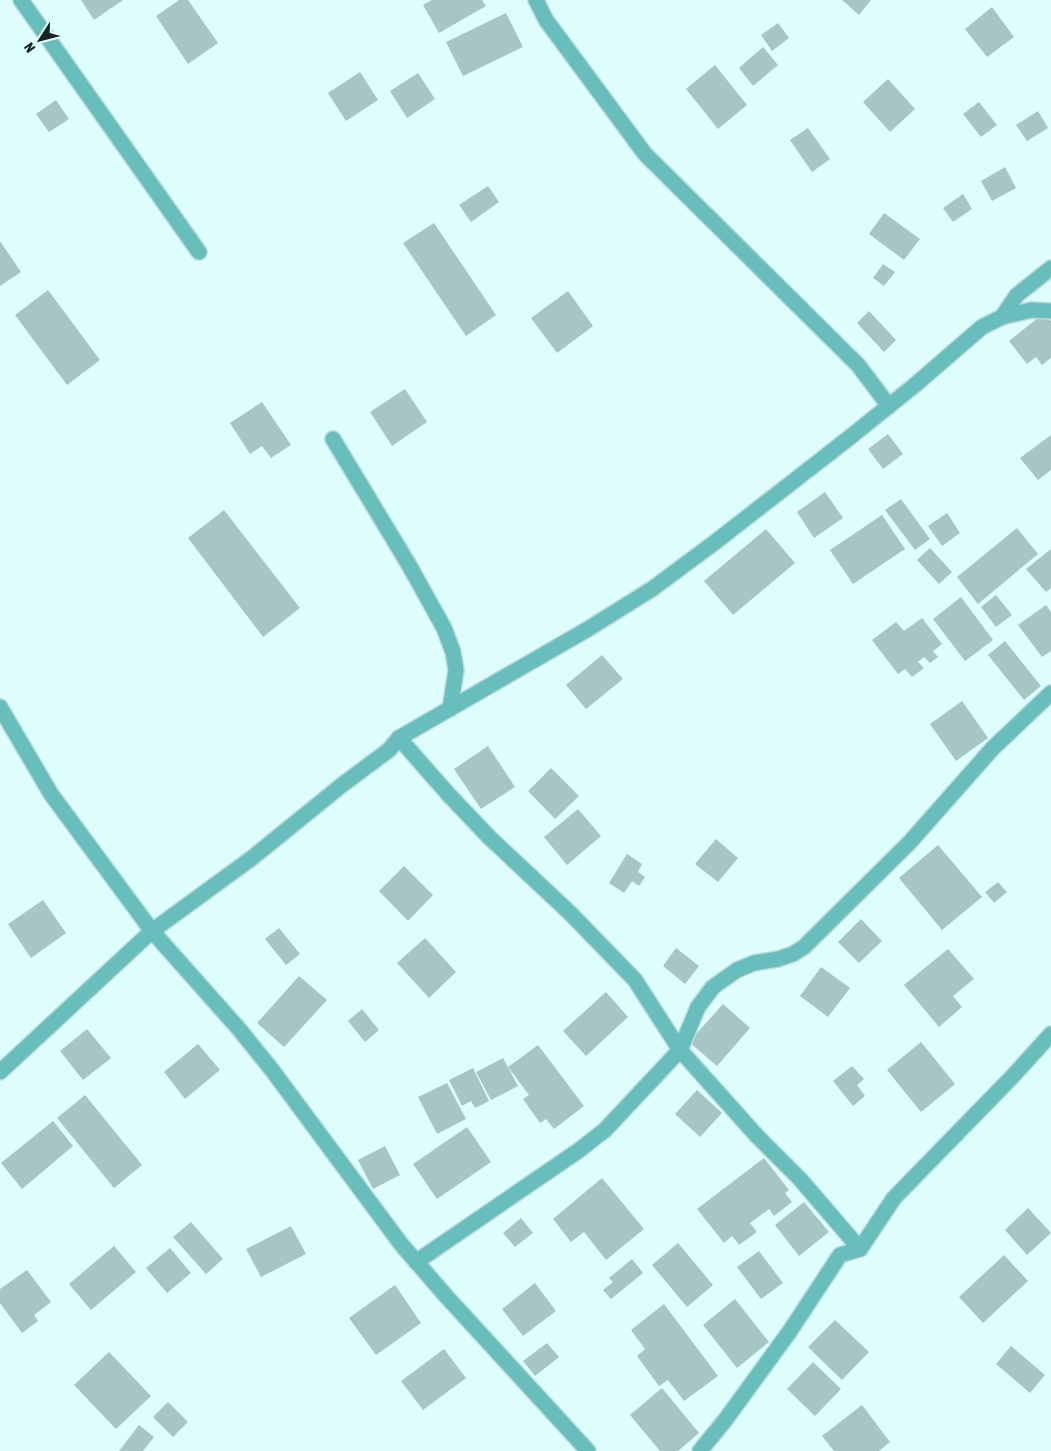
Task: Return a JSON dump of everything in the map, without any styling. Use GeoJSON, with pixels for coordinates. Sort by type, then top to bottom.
{"type":"FeatureCollection","features":[{"type":"Feature","properties":{"kind":"street"},"geometry":{"type":"LineString","coordinates":[[21,0],[199,252]]}},
{"type":"Feature","properties":{"kind":"street"},"geometry":{"type":"LineString","coordinates":[[536,0],[546,20],[645,154],[858,365],[889,406]]}},
{"type":"Feature","properties":{"kind":"street"},"geometry":{"type":"LineString","coordinates":[[1002,317],[1017,295],[1050,272]]}},
{"type":"Feature","properties":{"kind":"street"},"geometry":{"type":"LineString","coordinates":[[0,1072],[152,931],[252,858],[342,785],[389,750],[399,738],[588,630],[652,588],[722,537],[889,406],[982,327],[1002,317],[1031,310],[1051,311]]}},
{"type":"Feature","properties":{"kind":"street"},"geometry":{"type":"LineString","coordinates":[[333,439],[409,565],[444,628],[453,652],[456,670],[450,709]]}},
{"type":"Feature","properties":{"kind":"street"},"geometry":{"type":"LineString","coordinates":[[416,1262],[578,1151],[605,1130],[680,1050],[698,1007],[713,987],[737,970],[754,963],[793,954],[804,946],[910,842],[993,748],[1051,694]]}},
{"type":"Feature","properties":{"kind":"street"},"geometry":{"type":"LineString","coordinates":[[0,707],[51,794],[152,931],[239,1029],[272,1070],[400,1244],[588,1451]]}},
{"type":"Feature","properties":{"kind":"street"},"geometry":{"type":"LineString","coordinates":[[399,738],[449,795],[570,913],[634,980],[680,1050],[756,1136],[800,1179],[860,1249]]}},
{"type":"Feature","properties":{"kind":"street"},"geometry":{"type":"LineString","coordinates":[[700,1451],[726,1419],[790,1331],[840,1256],[860,1249],[894,1198],[1012,1077],[1051,1034]]}},
{"type":"Feature","properties":{"kind":"building"},"geometry":{"type":"Polygon","coordinates":[[[81,0],[123,0],[94,20],[81,0]]]}},
{"type":"Feature","properties":{"kind":"building"},"geometry":{"type":"Polygon","coordinates":[[[179,0],[188,0],[218,43],[188,64],[156,16],[179,0]]]}},
{"type":"Feature","properties":{"kind":"building"},"geometry":{"type":"Polygon","coordinates":[[[432,0],[482,0],[486,6],[439,33],[423,5],[432,0]]]}},
{"type":"Feature","properties":{"kind":"building"},"geometry":{"type":"Polygon","coordinates":[[[842,0],[871,0],[859,15],[842,0]]]}},
{"type":"Feature","properties":{"kind":"building"},"geometry":{"type":"Polygon","coordinates":[[[992,7],[1014,37],[987,57],[965,29],[992,7]]]}},
{"type":"Feature","properties":{"kind":"building"},"geometry":{"type":"Polygon","coordinates":[[[506,13],[523,47],[463,76],[446,42],[506,13]]]}},
{"type":"Feature","properties":{"kind":"building"},"geometry":{"type":"Polygon","coordinates":[[[778,23],[789,38],[772,51],[761,35],[778,23]]]}},
{"type":"Feature","properties":{"kind":"building"},"geometry":{"type":"Polygon","coordinates":[[[763,47],[778,65],[753,86],[739,68],[763,47]]]}},
{"type":"Feature","properties":{"kind":"building"},"geometry":{"type":"Polygon","coordinates":[[[715,65],[747,105],[718,129],[686,89],[715,65]]]}},
{"type":"Feature","properties":{"kind":"building"},"geometry":{"type":"Polygon","coordinates":[[[360,72],[378,100],[346,121],[328,93],[360,72]]]}},
{"type":"Feature","properties":{"kind":"building"},"geometry":{"type":"Polygon","coordinates":[[[418,73],[435,99],[407,118],[390,91],[418,73]]]}},
{"type":"Feature","properties":{"kind":"building"},"geometry":{"type":"Polygon","coordinates":[[[888,79],[915,109],[890,132],[863,102],[888,79]]]}},
{"type":"Feature","properties":{"kind":"building"},"geometry":{"type":"Polygon","coordinates":[[[56,100],[69,119],[49,132],[36,114],[56,100]]]}},
{"type":"Feature","properties":{"kind":"building"},"geometry":{"type":"Polygon","coordinates":[[[979,102],[997,125],[981,137],[963,114],[979,102]]]}},
{"type":"Feature","properties":{"kind":"building"},"geometry":{"type":"Polygon","coordinates":[[[1038,111],[1048,128],[1027,141],[1016,125],[1038,111]]]}},
{"type":"Feature","properties":{"kind":"building"},"geometry":{"type":"Polygon","coordinates":[[[808,128],[830,159],[812,172],[790,140],[808,128]]]}},
{"type":"Feature","properties":{"kind":"building"},"geometry":{"type":"Polygon","coordinates":[[[1005,167],[1016,188],[992,201],[981,181],[1005,167]]]}},
{"type":"Feature","properties":{"kind":"building"},"geometry":{"type":"Polygon","coordinates":[[[488,186],[499,202],[471,222],[459,205],[488,186]]]}},
{"type":"Feature","properties":{"kind":"building"},"geometry":{"type":"Polygon","coordinates":[[[963,194],[972,209],[953,222],[943,208],[963,194]]]}},
{"type":"Feature","properties":{"kind":"building"},"geometry":{"type":"Polygon","coordinates":[[[884,213],[920,239],[904,260],[869,234],[884,213]]]}},
{"type":"Feature","properties":{"kind":"building"},"geometry":{"type":"Polygon","coordinates":[[[434,223],[496,315],[466,336],[403,243],[434,223]]]}},
{"type":"Feature","properties":{"kind":"building"},"geometry":{"type":"Polygon","coordinates":[[[0,241],[21,272],[0,286],[0,241]]]}},
{"type":"Feature","properties":{"kind":"building"},"geometry":{"type":"Polygon","coordinates":[[[883,264],[895,272],[884,286],[873,278],[883,264]]]}},
{"type":"Feature","properties":{"kind":"building"},"geometry":{"type":"Polygon","coordinates":[[[48,290],[100,360],[67,385],[15,315],[48,290]]]}},
{"type":"Feature","properties":{"kind":"building"},"geometry":{"type":"Polygon","coordinates":[[[568,291],[593,326],[557,353],[531,318],[568,291]]]}},
{"type":"Feature","properties":{"kind":"building"},"geometry":{"type":"Polygon","coordinates":[[[869,311],[896,340],[884,352],[857,323],[869,311]]]}},
{"type":"Feature","properties":{"kind":"building"},"geometry":{"type":"Polygon","coordinates":[[[1044,313],[1051,321],[1051,358],[1042,365],[1036,357],[1027,364],[1009,341],[1044,313]]]}},
{"type":"Feature","properties":{"kind":"building"},"geometry":{"type":"Polygon","coordinates":[[[405,389],[427,422],[392,446],[370,412],[405,389]]]}},
{"type":"Feature","properties":{"kind":"building"},"geometry":{"type":"Polygon","coordinates":[[[262,402],[291,445],[271,458],[262,446],[250,454],[230,423],[262,402]]]}},
{"type":"Feature","properties":{"kind":"building"},"geometry":{"type":"Polygon","coordinates":[[[888,434],[903,454],[883,469],[868,449],[888,434]]]}},
{"type":"Feature","properties":{"kind":"building"},"geometry":{"type":"Polygon","coordinates":[[[1051,435],[1051,470],[1038,480],[1020,458],[1051,435]]]}},
{"type":"Feature","properties":{"kind":"building"},"geometry":{"type":"Polygon","coordinates":[[[825,492],[843,518],[814,538],[797,512],[825,492]]]}},
{"type":"Feature","properties":{"kind":"building"},"geometry":{"type":"Polygon","coordinates":[[[901,499],[930,539],[915,550],[885,510],[901,499]]]}},
{"type":"Feature","properties":{"kind":"building"},"geometry":{"type":"Polygon","coordinates":[[[224,510],[300,608],[263,637],[188,538],[224,510]]]}},
{"type":"Feature","properties":{"kind":"building"},"geometry":{"type":"Polygon","coordinates":[[[947,513],[960,533],[942,546],[928,526],[947,513]]]}},
{"type":"Feature","properties":{"kind":"building"},"geometry":{"type":"Polygon","coordinates":[[[882,515],[905,549],[853,584],[830,550],[882,515]]]}},
{"type":"Feature","properties":{"kind":"building"},"geometry":{"type":"Polygon","coordinates":[[[1017,528],[1038,554],[978,604],[957,577],[1017,528]]]}},
{"type":"Feature","properties":{"kind":"building"},"geometry":{"type":"Polygon","coordinates":[[[766,529],[795,563],[733,615],[704,581],[766,529]]]}},
{"type":"Feature","properties":{"kind":"building"},"geometry":{"type":"Polygon","coordinates":[[[930,548],[952,572],[939,584],[917,560],[930,548]]]}},
{"type":"Feature","properties":{"kind":"building"},"geometry":{"type":"Polygon","coordinates":[[[1051,549],[1051,588],[1046,592],[1026,569],[1051,549]]]}},
{"type":"Feature","properties":{"kind":"building"},"geometry":{"type":"Polygon","coordinates":[[[996,595],[1012,615],[996,627],[981,607],[996,595]]]}},
{"type":"Feature","properties":{"kind":"building"},"geometry":{"type":"Polygon","coordinates":[[[961,597],[993,640],[965,661],[933,619],[961,597]]]}},
{"type":"Feature","properties":{"kind":"building"},"geometry":{"type":"Polygon","coordinates":[[[1046,605],[1051,612],[1051,651],[1042,657],[1018,625],[1046,605]]]}},
{"type":"Feature","properties":{"kind":"building"},"geometry":{"type":"Polygon","coordinates":[[[922,618],[942,644],[933,651],[938,657],[930,663],[924,657],[918,662],[924,668],[912,677],[905,669],[898,674],[872,640],[896,622],[904,631],[922,618]]]}},
{"type":"Feature","properties":{"kind":"building"},"geometry":{"type":"Polygon","coordinates":[[[1005,641],[1041,686],[1024,700],[988,655],[1005,641]]]}},
{"type":"Feature","properties":{"kind":"building"},"geometry":{"type":"Polygon","coordinates":[[[602,655],[623,679],[586,709],[566,685],[602,655]]]}},
{"type":"Feature","properties":{"kind":"building"},"geometry":{"type":"Polygon","coordinates":[[[962,701],[988,738],[956,761],[930,724],[962,701]]]}},
{"type":"Feature","properties":{"kind":"building"},"geometry":{"type":"Polygon","coordinates":[[[488,746],[515,787],[481,809],[454,769],[488,746]]]}},
{"type":"Feature","properties":{"kind":"building"},"geometry":{"type":"Polygon","coordinates":[[[551,768],[579,796],[555,819],[528,791],[551,768]]]}},
{"type":"Feature","properties":{"kind":"building"},"geometry":{"type":"Polygon","coordinates":[[[578,809],[601,836],[567,865],[544,837],[578,809]]]}},
{"type":"Feature","properties":{"kind":"building"},"geometry":{"type":"Polygon","coordinates":[[[716,839],[738,858],[718,882],[695,864],[716,839]]]}},
{"type":"Feature","properties":{"kind":"building"},"geometry":{"type":"Polygon","coordinates":[[[938,845],[982,897],[942,930],[899,878],[938,845]]]}},
{"type":"Feature","properties":{"kind":"building"},"geometry":{"type":"Polygon","coordinates":[[[627,854],[642,864],[638,872],[645,877],[639,886],[632,881],[624,893],[609,883],[627,854]]]}},
{"type":"Feature","properties":{"kind":"building"},"geometry":{"type":"Polygon","coordinates":[[[404,866],[433,895],[408,921],[379,891],[404,866]]]}},
{"type":"Feature","properties":{"kind":"building"},"geometry":{"type":"Polygon","coordinates":[[[998,882],[1007,892],[994,903],[985,892],[998,882]]]}},
{"type":"Feature","properties":{"kind":"building"},"geometry":{"type":"Polygon","coordinates":[[[43,900],[66,933],[31,958],[8,924],[43,900]]]}},
{"type":"Feature","properties":{"kind":"building"},"geometry":{"type":"Polygon","coordinates":[[[861,919],[882,941],[859,963],[838,942],[861,919]]]}},
{"type":"Feature","properties":{"kind":"building"},"geometry":{"type":"Polygon","coordinates":[[[279,928],[300,954],[286,965],[265,939],[279,928]]]}},
{"type":"Feature","properties":{"kind":"building"},"geometry":{"type":"Polygon","coordinates":[[[425,938],[456,972],[429,998],[397,963],[425,938]]]}},
{"type":"Feature","properties":{"kind":"building"},"geometry":{"type":"Polygon","coordinates":[[[676,948],[699,966],[685,984],[663,966],[676,948]]]}},
{"type":"Feature","properties":{"kind":"building"},"geometry":{"type":"Polygon","coordinates":[[[948,949],[974,979],[953,996],[962,1007],[939,1027],[904,985],[948,949]]]}},
{"type":"Feature","properties":{"kind":"building"},"geometry":{"type":"Polygon","coordinates":[[[821,967],[850,988],[828,1017],[800,996],[821,967]]]}},
{"type":"Feature","properties":{"kind":"building"},"geometry":{"type":"Polygon","coordinates":[[[299,976],[327,1000],[284,1047],[257,1023],[299,976]]]}},
{"type":"Feature","properties":{"kind":"building"},"geometry":{"type":"Polygon","coordinates":[[[606,992],[628,1017],[586,1056],[563,1031],[606,992]]]}},
{"type":"Feature","properties":{"kind":"building"},"geometry":{"type":"Polygon","coordinates":[[[723,1004],[750,1028],[717,1066],[689,1042],[723,1004]]]}},
{"type":"Feature","properties":{"kind":"building"},"geometry":{"type":"Polygon","coordinates":[[[362,1009],[379,1030],[365,1042],[348,1021],[362,1009]]]}},
{"type":"Feature","properties":{"kind":"building"},"geometry":{"type":"Polygon","coordinates":[[[87,1029],[111,1058],[83,1080],[60,1051],[87,1029]]]}},
{"type":"Feature","properties":{"kind":"building"},"geometry":{"type":"Polygon","coordinates":[[[921,1042],[955,1084],[921,1112],[887,1070],[921,1042]]]}},
{"type":"Feature","properties":{"kind":"building"},"geometry":{"type":"Polygon","coordinates":[[[198,1044],[220,1070],[185,1099],[164,1072],[198,1044]]]}},
{"type":"Feature","properties":{"kind":"building"},"geometry":{"type":"Polygon","coordinates":[[[538,1045],[584,1106],[554,1129],[546,1119],[540,1123],[523,1099],[529,1095],[508,1067],[538,1045]]]}},
{"type":"Feature","properties":{"kind":"building"},"geometry":{"type":"Polygon","coordinates":[[[503,1058],[518,1086],[491,1100],[476,1072],[503,1058]]]}},
{"type":"Feature","properties":{"kind":"building"},"geometry":{"type":"Polygon","coordinates":[[[852,1066],[864,1079],[857,1085],[865,1096],[853,1106],[833,1081],[852,1066]]]}},
{"type":"Feature","properties":{"kind":"building"},"geometry":{"type":"Polygon","coordinates":[[[473,1068],[489,1101],[475,1108],[471,1101],[462,1106],[449,1080],[473,1068]]]}},
{"type":"Feature","properties":{"kind":"building"},"geometry":{"type":"Polygon","coordinates":[[[447,1083],[466,1119],[437,1134],[418,1097],[447,1083]]]}},
{"type":"Feature","properties":{"kind":"building"},"geometry":{"type":"Polygon","coordinates":[[[697,1090],[722,1113],[700,1137],[675,1114],[697,1090]]]}},
{"type":"Feature","properties":{"kind":"building"},"geometry":{"type":"Polygon","coordinates":[[[85,1095],[142,1165],[114,1188],[57,1118],[85,1095]]]}},
{"type":"Feature","properties":{"kind":"building"},"geometry":{"type":"Polygon","coordinates":[[[53,1121],[73,1146],[22,1189],[1,1163],[53,1121]]]}},
{"type":"Feature","properties":{"kind":"building"},"geometry":{"type":"Polygon","coordinates":[[[467,1127],[491,1162],[437,1199],[413,1164],[467,1127]]]}},
{"type":"Feature","properties":{"kind":"building"},"geometry":{"type":"Polygon","coordinates":[[[385,1146],[400,1175],[373,1189],[358,1160],[385,1146]]]}},
{"type":"Feature","properties":{"kind":"building"},"geometry":{"type":"Polygon","coordinates":[[[764,1158],[789,1190],[785,1193],[792,1202],[774,1216],[769,1209],[750,1223],[757,1232],[739,1245],[732,1236],[724,1243],[697,1209],[764,1158]]]}},
{"type":"Feature","properties":{"kind":"building"},"geometry":{"type":"Polygon","coordinates":[[[602,1178],[644,1229],[606,1260],[584,1232],[571,1242],[553,1219],[602,1178]]]}},
{"type":"Feature","properties":{"kind":"building"},"geometry":{"type":"Polygon","coordinates":[[[804,1202],[829,1232],[799,1256],[775,1225],[804,1202]]]}},
{"type":"Feature","properties":{"kind":"building"},"geometry":{"type":"Polygon","coordinates":[[[1028,1208],[1051,1233],[1027,1255],[1005,1230],[1028,1208]]]}},
{"type":"Feature","properties":{"kind":"building"},"geometry":{"type":"Polygon","coordinates":[[[521,1218],[533,1233],[515,1247],[503,1233],[521,1218]]]}},
{"type":"Feature","properties":{"kind":"building"},"geometry":{"type":"Polygon","coordinates":[[[191,1222],[223,1259],[206,1274],[173,1237],[191,1222]]]}},
{"type":"Feature","properties":{"kind":"building"},"geometry":{"type":"Polygon","coordinates":[[[291,1226],[306,1254],[261,1277],[246,1249],[291,1226]]]}},
{"type":"Feature","properties":{"kind":"building"},"geometry":{"type":"Polygon","coordinates":[[[678,1243],[713,1285],[687,1307],[652,1265],[678,1243]]]}},
{"type":"Feature","properties":{"kind":"building"},"geometry":{"type":"Polygon","coordinates":[[[114,1246],[136,1272],[91,1310],[69,1284],[114,1246]]]}},
{"type":"Feature","properties":{"kind":"building"},"geometry":{"type":"Polygon","coordinates":[[[170,1248],[191,1273],[167,1293],[146,1268],[170,1248]]]}},
{"type":"Feature","properties":{"kind":"building"},"geometry":{"type":"Polygon","coordinates":[[[759,1251],[783,1283],[761,1299],[737,1267],[759,1251]]]}},
{"type":"Feature","properties":{"kind":"building"},"geometry":{"type":"Polygon","coordinates":[[[1004,1255],[1028,1281],[983,1323],[959,1297],[1004,1255]]]}},
{"type":"Feature","properties":{"kind":"building"},"geometry":{"type":"Polygon","coordinates":[[[632,1259],[643,1273],[611,1299],[603,1290],[613,1282],[609,1278],[632,1259]]]}},
{"type":"Feature","properties":{"kind":"building"},"geometry":{"type":"Polygon","coordinates":[[[27,1270],[51,1302],[34,1315],[38,1321],[22,1333],[0,1303],[0,1289],[27,1270]]]}},
{"type":"Feature","properties":{"kind":"building"},"geometry":{"type":"Polygon","coordinates":[[[535,1283],[556,1311],[523,1336],[502,1309],[535,1283]]]}},
{"type":"Feature","properties":{"kind":"building"},"geometry":{"type":"Polygon","coordinates":[[[395,1285],[421,1323],[376,1355],[349,1318],[395,1285]]]}},
{"type":"Feature","properties":{"kind":"building"},"geometry":{"type":"Polygon","coordinates":[[[735,1299],[769,1342],[737,1368],[703,1325],[735,1299]]]}},
{"type":"Feature","properties":{"kind":"building"},"geometry":{"type":"Polygon","coordinates":[[[664,1304],[718,1376],[684,1401],[668,1380],[659,1386],[637,1356],[645,1349],[631,1330],[664,1304]]]}},
{"type":"Feature","properties":{"kind":"building"},"geometry":{"type":"Polygon","coordinates":[[[835,1320],[869,1352],[842,1380],[808,1347],[835,1320]]]}},
{"type":"Feature","properties":{"kind":"building"},"geometry":{"type":"Polygon","coordinates":[[[547,1343],[559,1357],[535,1376],[523,1361],[547,1343]]]}},
{"type":"Feature","properties":{"kind":"building"},"geometry":{"type":"Polygon","coordinates":[[[1011,1346],[1045,1375],[1030,1393],[996,1364],[1011,1346]]]}},
{"type":"Feature","properties":{"kind":"building"},"geometry":{"type":"Polygon","coordinates":[[[444,1349],[466,1378],[423,1410],[401,1381],[444,1349]]]}},
{"type":"Feature","properties":{"kind":"building"},"geometry":{"type":"Polygon","coordinates":[[[109,1352],[151,1396],[116,1429],[74,1385],[109,1352]]]}},
{"type":"Feature","properties":{"kind":"building"},"geometry":{"type":"Polygon","coordinates":[[[813,1362],[841,1389],[815,1416],[787,1389],[813,1362]]]}},
{"type":"Feature","properties":{"kind":"building"},"geometry":{"type":"Polygon","coordinates":[[[662,1388],[699,1433],[678,1451],[660,1451],[630,1415],[662,1388]]]}},
{"type":"Feature","properties":{"kind":"building"},"geometry":{"type":"Polygon","coordinates":[[[168,1402],[188,1422],[173,1437],[153,1417],[168,1402]]]}},
{"type":"Feature","properties":{"kind":"building"},"geometry":{"type":"Polygon","coordinates":[[[862,1405],[890,1442],[879,1451],[834,1451],[822,1436],[862,1405]]]}},
{"type":"Feature","properties":{"kind":"building"},"geometry":{"type":"Polygon","coordinates":[[[139,1425],[154,1437],[143,1451],[119,1451],[139,1425]]]}}]}
